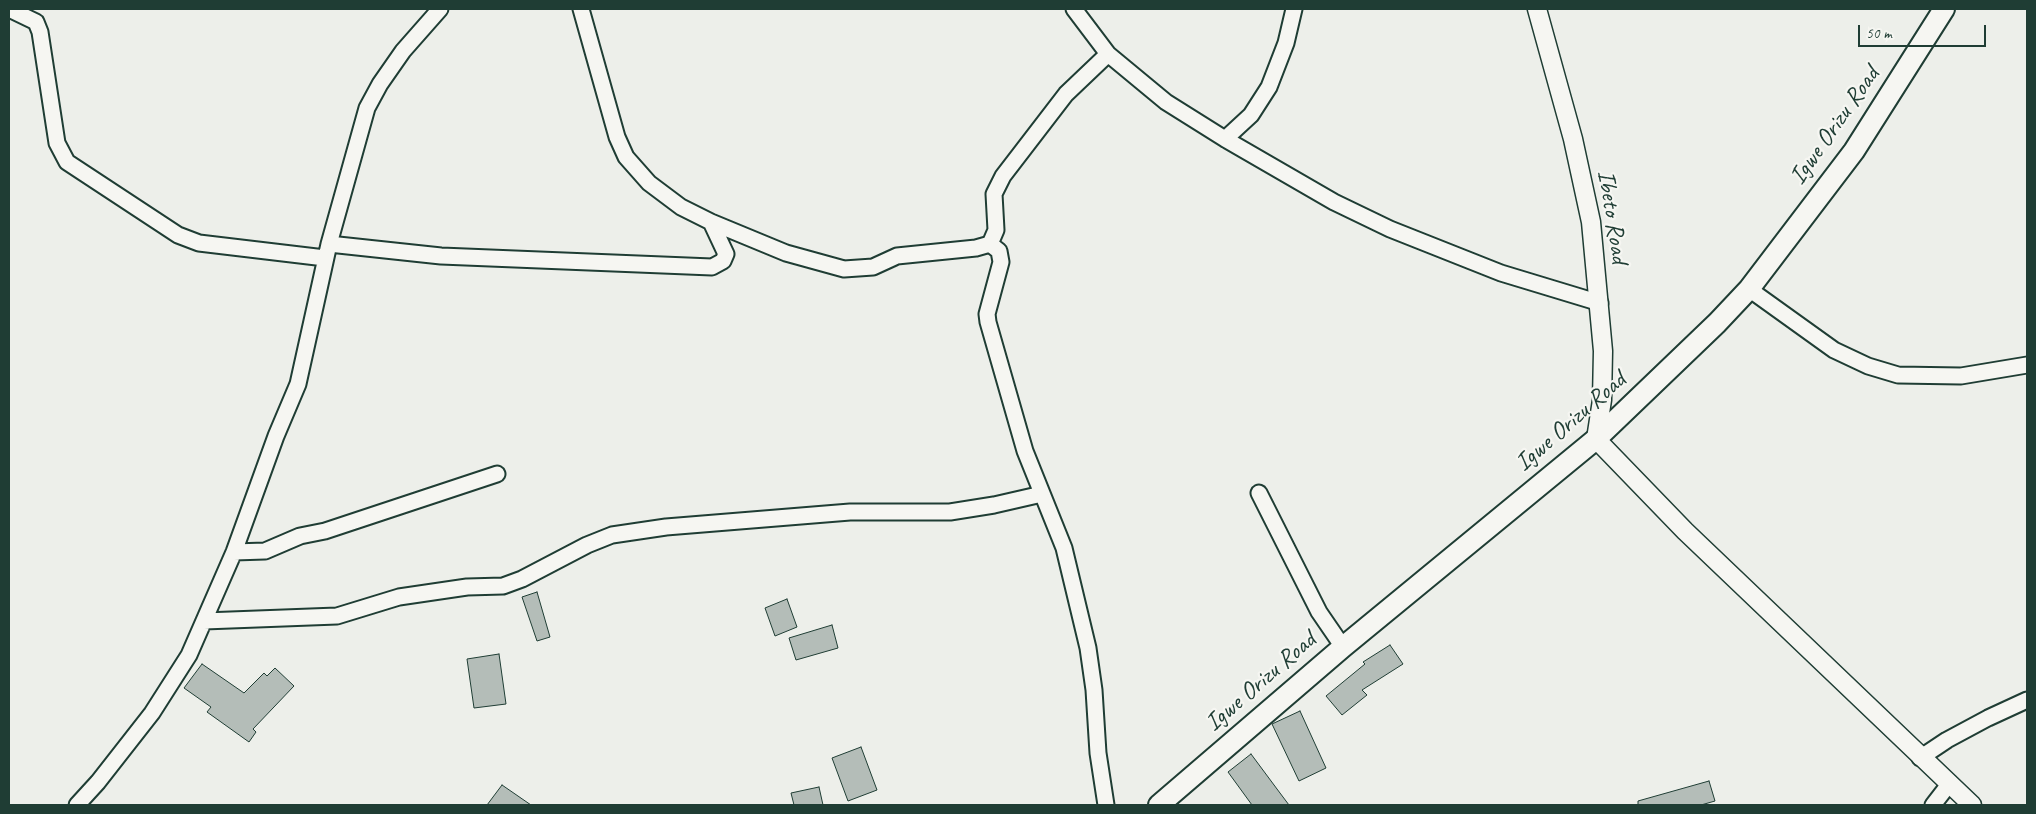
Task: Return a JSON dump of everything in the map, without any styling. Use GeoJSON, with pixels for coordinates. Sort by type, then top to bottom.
{"type":"FeatureCollection","features":[{"type":"Feature","properties":{"kind":"main road","name":"Igwe Orizu Road"},"geometry":{"type":"LineString","coordinates":[[1159,805],[1343,646],[1596,439],[1717,323],[1749,289],[1854,151],[1944,9]]}},
{"type":"Feature","properties":{"kind":"street"},"geometry":{"type":"LineString","coordinates":[[9,9],[36,22],[38,27],[57,143],[67,162],[178,235],[199,243],[327,251],[712,267],[723,262],[726,254],[711,222]]}},
{"type":"Feature","properties":{"kind":"street"},"geometry":{"type":"LineString","coordinates":[[77,805],[98,782],[152,713],[189,655],[234,552],[276,436],[298,384],[327,251],[367,108],[380,84],[403,51],[440,9]]}},
{"type":"Feature","properties":{"kind":"street"},"geometry":{"type":"LineString","coordinates":[[581,9],[617,137],[626,158],[649,183],[681,207],[711,222],[786,253],[844,269],[873,267],[897,256],[976,248],[990,244]]}},
{"type":"Feature","properties":{"kind":"street"},"geometry":{"type":"LineString","coordinates":[[1074,9],[1108,54],[1166,102],[1225,140],[1334,202],[1390,229],[1502,273],[1600,302]]}},
{"type":"Feature","properties":{"kind":"street"},"geometry":{"type":"LineString","coordinates":[[1225,140],[1251,114],[1269,87],[1286,44],[1294,9]]}},
{"type":"Feature","properties":{"kind":"street","name":"Ibeto Road"},"geometry":{"type":"LineString","coordinates":[[1537,9],[1579,167],[1591,222],[1600,302],[1602,351],[1602,400],[1596,439]]}},
{"type":"Feature","properties":{"kind":"street"},"geometry":{"type":"LineString","coordinates":[[990,244],[996,230],[994,194],[1003,176],[1066,94],[1108,54]]}},
{"type":"Feature","properties":{"kind":"street"},"geometry":{"type":"LineString","coordinates":[[990,244],[999,251],[1001,262],[987,314],[988,322],[1024,451],[1064,548],[1088,648],[1094,690],[1098,753],[1106,805]]}},
{"type":"Feature","properties":{"kind":"street"},"geometry":{"type":"LineString","coordinates":[[1749,289],[1834,350],[1868,366],[1898,375],[1961,376],[2027,365]]}},
{"type":"Feature","properties":{"kind":"street"},"geometry":{"type":"LineString","coordinates":[[1596,439],[1686,531],[1920,758],[1972,805]]}},
{"type":"Feature","properties":{"kind":"street"},"geometry":{"type":"LineString","coordinates":[[234,552],[265,551],[300,536],[325,531],[497,474]]}},
{"type":"Feature","properties":{"kind":"street"},"geometry":{"type":"LineString","coordinates":[[1258,493],[1319,612],[1343,646]]}},
{"type":"Feature","properties":{"kind":"street"},"geometry":{"type":"LineString","coordinates":[[204,621],[337,616],[400,597],[467,587],[503,586],[522,579],[587,545],[612,535],[666,527],[850,512],[950,512],[994,505],[1042,494]]}},
{"type":"Feature","properties":{"kind":"street"},"geometry":{"type":"LineString","coordinates":[[1920,758],[1980,722],[2027,700]]}},
{"type":"Feature","properties":{"kind":"street"},"geometry":{"type":"LineString","coordinates":[[1934,805],[1950,784]]}},
{"type":"Feature","properties":{"kind":"building"},"geometry":{"type":"Polygon","coordinates":[[[537,592],[550,637],[537,641],[522,597],[537,592]]]}},
{"type":"Feature","properties":{"kind":"building"},"geometry":{"type":"Polygon","coordinates":[[[787,599],[797,627],[775,636],[765,608],[787,599]]]}},
{"type":"Feature","properties":{"kind":"building"},"geometry":{"type":"Polygon","coordinates":[[[832,625],[838,648],[796,660],[789,638],[832,625]]]}},
{"type":"Feature","properties":{"kind":"building"},"geometry":{"type":"Polygon","coordinates":[[[1390,645],[1403,664],[1362,690],[1367,695],[1342,715],[1326,696],[1365,664],[1363,662],[1390,645]]]}},
{"type":"Feature","properties":{"kind":"building"},"geometry":{"type":"Polygon","coordinates":[[[499,654],[506,704],[474,708],[467,659],[499,654]]]}},
{"type":"Feature","properties":{"kind":"building"},"geometry":{"type":"Polygon","coordinates":[[[202,664],[244,693],[264,673],[267,676],[275,668],[294,686],[253,729],[256,732],[249,742],[207,712],[211,707],[184,688],[202,664]]]}},
{"type":"Feature","properties":{"kind":"building"},"geometry":{"type":"Polygon","coordinates":[[[1300,711],[1326,768],[1299,781],[1272,724],[1300,711]]]}},
{"type":"Feature","properties":{"kind":"building"},"geometry":{"type":"Polygon","coordinates":[[[861,747],[877,790],[848,801],[832,758],[861,747]]]}},
{"type":"Feature","properties":{"kind":"building"},"geometry":{"type":"Polygon","coordinates":[[[1251,754],[1289,805],[1252,805],[1228,772],[1251,754]]]}},
{"type":"Feature","properties":{"kind":"building"},"geometry":{"type":"Polygon","coordinates":[[[1709,781],[1715,801],[1701,805],[1638,805],[1638,801],[1709,781]]]}},
{"type":"Feature","properties":{"kind":"building"},"geometry":{"type":"Polygon","coordinates":[[[502,785],[531,805],[487,805],[502,785]]]}},
{"type":"Feature","properties":{"kind":"building"},"geometry":{"type":"Polygon","coordinates":[[[819,787],[823,805],[794,805],[791,793],[819,787]]]}}]}
